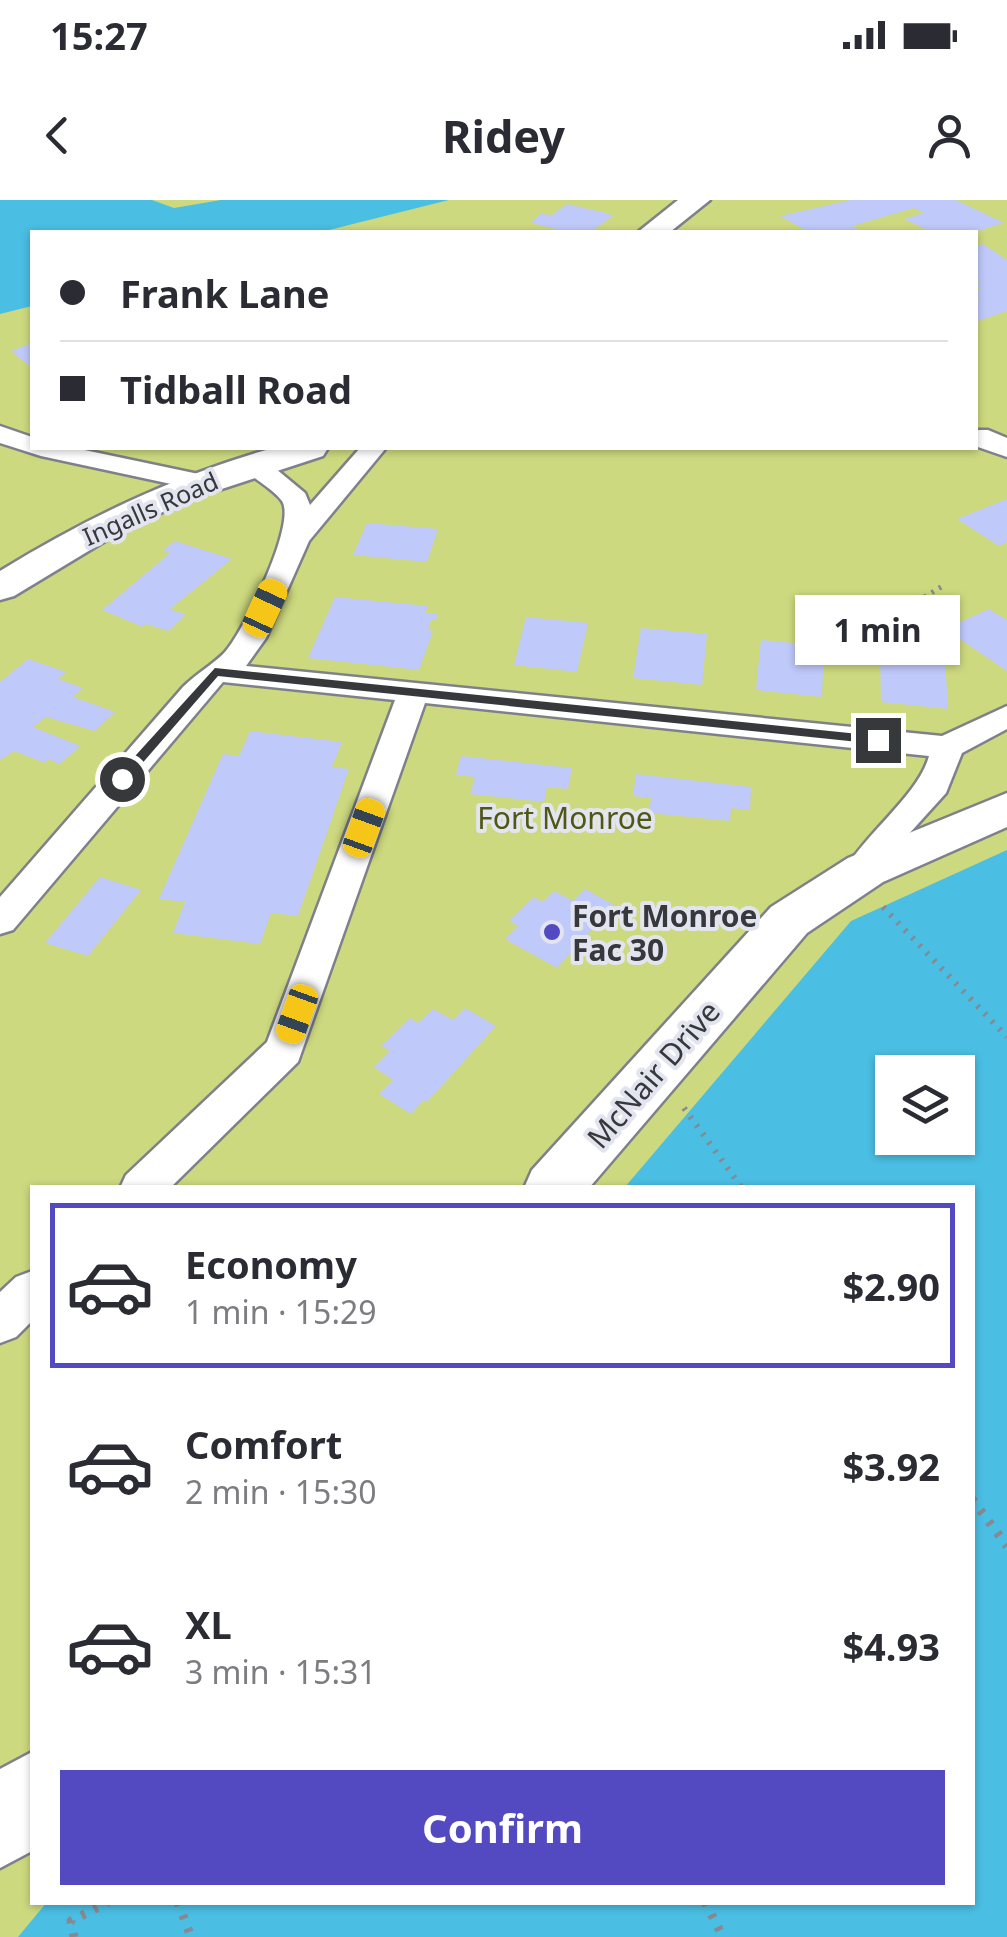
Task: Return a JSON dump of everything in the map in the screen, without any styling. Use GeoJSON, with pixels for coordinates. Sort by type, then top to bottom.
{"type":"FeatureCollection","features":[{"type":"Feature","properties":{"kind":"street"},"geometry":{"type":"LineString","coordinates":[[655,230],[696,200]]}},
{"type":"Feature","properties":{"kind":"street"},"geometry":{"type":"LineString","coordinates":[[0,434],[30,444]]}},
{"type":"Feature","properties":{"kind":"street"},"geometry":{"type":"LineString","coordinates":[[978,438],[988,438],[1007,449]]}},
{"type":"Feature","properties":{"kind":"street"},"geometry":{"type":"LineString","coordinates":[[50,450],[199,482]]}},
{"type":"Feature","properties":{"kind":"street","name":"Ingalls Road"},"geometry":{"type":"LineString","coordinates":[[0,588],[100,526],[199,482],[304,450]]}},
{"type":"Feature","properties":{"kind":"street"},"geometry":{"type":"LineString","coordinates":[[296,539],[370,450]]}},
{"type":"Feature","properties":{"kind":"street"},"geometry":{"type":"LineString","coordinates":[[0,921],[215,672],[233,662],[251,638],[296,539],[300,516],[295,500],[255,465]]}},
{"type":"Feature","properties":{"kind":"street"},"geometry":{"type":"LineString","coordinates":[[215,672],[947,747],[1007,716]]}},
{"type":"Feature","properties":{"kind":"street"},"geometry":{"type":"LineString","coordinates":[[144,1185],[284,1051],[414,691]]}},
{"type":"Feature","properties":{"kind":"street"},"geometry":{"type":"LineString","coordinates":[[867,883],[905,814],[931,794],[942,776],[947,747]]}},
{"type":"Feature","properties":{"kind":"street","name":"McNair Drive"},"geometry":{"type":"LineString","coordinates":[[556,1185],[789,920],[823,892],[867,883],[1007,809]]}},
{"type":"Feature","properties":{"kind":"street"},"geometry":{"type":"LineString","coordinates":[[0,1322],[30,1293]]}},
{"type":"Feature","properties":{"kind":"street"},"geometry":{"type":"LineString","coordinates":[[0,1829],[30,1793]]}},
{"type":"Feature","properties":{"kind":"path"},"geometry":{"type":"LineString","coordinates":[[888,619],[941,587]]}},
{"type":"Feature","properties":{"kind":"path"},"geometry":{"type":"LineString","coordinates":[[867,883],[1007,1037]]}},
{"type":"Feature","properties":{"kind":"path"},"geometry":{"type":"LineString","coordinates":[[674,1095],[740,1185]]}},
{"type":"Feature","properties":{"kind":"path"},"geometry":{"type":"LineString","coordinates":[[975,1503],[1007,1546]]}},
{"type":"Feature","properties":{"kind":"path"},"geometry":{"type":"LineString","coordinates":[[74,1937],[71,1920],[102,1905]]}},
{"type":"Feature","properties":{"kind":"path"},"geometry":{"type":"LineString","coordinates":[[179,1905],[191,1937]]}},
{"type":"Feature","properties":{"kind":"path"},"geometry":{"type":"LineString","coordinates":[[706,1905],[722,1937]]}},
{"type":"Feature","properties":{"kind":"green space","name":"Fort Monroe"},"geometry":{"type":"Polygon","coordinates":[[[0,200],[1007,200],[1007,1263],[975,1194],[975,1185],[30,1185],[30,1905],[704,1905],[689,1937],[0,1937],[0,200]]]}},
{"type":"Feature","properties":{"kind":"water"},"geometry":{"type":"Polygon","coordinates":[[[0,200],[152,200],[174,208],[221,200],[449,200],[329,230],[30,230],[30,306],[0,314],[0,200]]]}},
{"type":"Feature","properties":{"kind":"water"},"geometry":{"type":"Polygon","coordinates":[[[1007,850],[1007,1937],[18,1937],[45,1905],[975,1905],[975,1185],[627,1185],[851,921],[1007,850]]]}},
{"type":"Feature","properties":{"kind":"building"},"geometry":{"type":"Polygon","coordinates":[[[851,200],[956,200],[1004,223],[978,231],[928,230],[904,219],[924,213],[914,208],[852,226],[860,230],[805,230],[780,216],[851,200]]]}},
{"type":"Feature","properties":{"kind":"building"},"geometry":{"type":"Polygon","coordinates":[[[567,204],[613,216],[593,230],[560,230],[531,223],[540,214],[552,215],[567,204]]]}},
{"type":"Feature","properties":{"kind":"building"},"geometry":{"type":"Polygon","coordinates":[[[983,244],[1007,260],[1007,311],[978,321],[981,289],[978,246],[983,244]]]}},
{"type":"Feature","properties":{"kind":"building"},"geometry":{"type":"Polygon","coordinates":[[[30,344],[30,366],[11,351],[30,344]]]}},
{"type":"Feature","properties":{"kind":"building"},"geometry":{"type":"Polygon","coordinates":[[[1007,499],[1007,542],[999,546],[957,519],[1007,499]]]}},
{"type":"Feature","properties":{"kind":"building"},"geometry":{"type":"Polygon","coordinates":[[[367,523],[438,529],[427,562],[353,555],[367,523]]]}},
{"type":"Feature","properties":{"kind":"building"},"geometry":{"type":"Polygon","coordinates":[[[175,541],[232,559],[170,609],[186,615],[168,631],[146,624],[143,627],[102,610],[170,553],[163,550],[175,541]]]}},
{"type":"Feature","properties":{"kind":"building"},"geometry":{"type":"Polygon","coordinates":[[[335,597],[428,606],[425,613],[438,614],[436,620],[431,620],[428,630],[433,631],[419,670],[308,658],[335,597]]]}},
{"type":"Feature","properties":{"kind":"building"},"geometry":{"type":"Polygon","coordinates":[[[989,609],[1007,620],[1007,671],[945,629],[989,609]]]}},
{"type":"Feature","properties":{"kind":"building"},"geometry":{"type":"Polygon","coordinates":[[[526,617],[588,623],[577,672],[514,665],[526,617]]]}},
{"type":"Feature","properties":{"kind":"building"},"geometry":{"type":"Polygon","coordinates":[[[641,628],[707,634],[702,685],[633,678],[641,628]]]}},
{"type":"Feature","properties":{"kind":"building"},"geometry":{"type":"Polygon","coordinates":[[[761,640],[824,646],[822,697],[756,690],[761,640]]]}},
{"type":"Feature","properties":{"kind":"building"},"geometry":{"type":"Polygon","coordinates":[[[880,652],[945,658],[948,709],[881,702],[880,652]]]}},
{"type":"Feature","properties":{"kind":"building"},"geometry":{"type":"Polygon","coordinates":[[[28,659],[66,672],[58,679],[83,688],[73,697],[115,712],[95,731],[46,717],[33,727],[80,746],[60,764],[48,759],[45,763],[14,751],[0,760],[0,682],[28,659]]]}},
{"type":"Feature","properties":{"kind":"building"},"geometry":{"type":"Polygon","coordinates":[[[250,731],[342,742],[332,767],[349,769],[298,916],[271,913],[260,944],[173,933],[185,902],[159,899],[223,754],[239,756],[250,731]]]}},
{"type":"Feature","properties":{"kind":"building"},"geometry":{"type":"Polygon","coordinates":[[[461,756],[572,768],[568,789],[547,787],[544,802],[470,794],[475,777],[456,775],[461,756]]]}},
{"type":"Feature","properties":{"kind":"building"},"geometry":{"type":"Polygon","coordinates":[[[636,774],[751,787],[750,810],[731,808],[730,821],[649,813],[651,798],[633,796],[636,774]]]}},
{"type":"Feature","properties":{"kind":"building"},"geometry":{"type":"Polygon","coordinates":[[[100,877],[141,890],[88,956],[45,943],[100,877]]]}},
{"type":"Feature","properties":{"kind":"building","name":"Fort Monroe Fac 30"},"geometry":{"type":"Polygon","coordinates":[[[585,889],[614,905],[557,968],[505,939],[518,926],[509,921],[534,897],[543,902],[554,891],[573,901],[585,889]]]}},
{"type":"Feature","properties":{"kind":"building"},"geometry":{"type":"Polygon","coordinates":[[[465,1008],[496,1026],[427,1102],[424,1100],[411,1114],[379,1094],[393,1080],[374,1067],[390,1051],[381,1046],[410,1018],[418,1023],[433,1009],[453,1020],[465,1008]]]}},
{"type":"Feature","properties":{"kind":"place","name":"Fort Monroe Fac 30"},"geometry":{"type":"Point","coordinates":[552,932]}},
{"type":"Feature","properties":{"kind":"route"},"geometry":{"type":"LineString","coordinates":[[122,779],[215,672],[878,740]]}}]}
